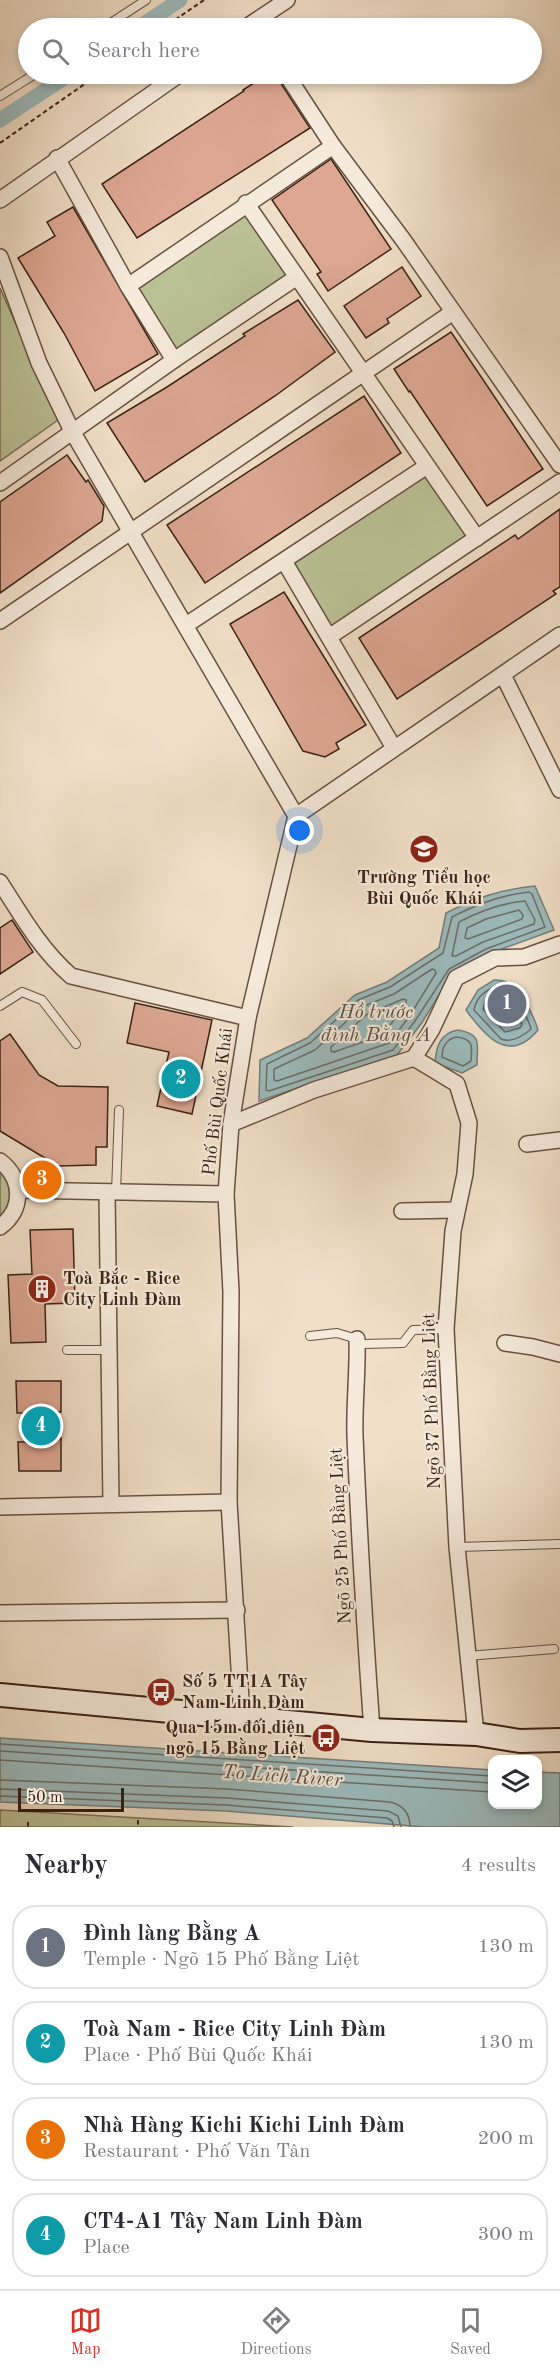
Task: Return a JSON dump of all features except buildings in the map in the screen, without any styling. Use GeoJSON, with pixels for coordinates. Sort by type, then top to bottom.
{"type":"FeatureCollection","features":[{"type":"Feature","properties":{"kind":"street"},"geometry":{"type":"LineString","coordinates":[[263,18],[287,0]]}},
{"type":"Feature","properties":{"kind":"street"},"geometry":{"type":"LineString","coordinates":[[0,200],[165,84]]}},
{"type":"Feature","properties":{"kind":"street"},"geometry":{"type":"LineString","coordinates":[[293,84],[333,146],[560,465]]}},
{"type":"Feature","properties":{"kind":"street"},"geometry":{"type":"LineString","coordinates":[[128,286],[246,203],[333,146]]}},
{"type":"Feature","properties":{"kind":"street"},"geometry":{"type":"LineString","coordinates":[[57,158],[128,286],[174,360]]}},
{"type":"Feature","properties":{"kind":"street"},"geometry":{"type":"LineString","coordinates":[[246,203],[477,538]]}},
{"type":"Feature","properties":{"kind":"street"},"geometry":{"type":"LineString","coordinates":[[0,258],[39,363],[72,431],[296,816],[560,635]]}},
{"type":"Feature","properties":{"kind":"street"},"geometry":{"type":"LineString","coordinates":[[0,483],[174,360],[297,277]]}},
{"type":"Feature","properties":{"kind":"street"},"geometry":{"type":"LineString","coordinates":[[0,621],[453,312]]}},
{"type":"Feature","properties":{"kind":"street"},"geometry":{"type":"LineString","coordinates":[[186,625],[427,466]]}},
{"type":"Feature","properties":{"kind":"street"},"geometry":{"type":"LineString","coordinates":[[329,638],[560,482]]}},
{"type":"Feature","properties":{"kind":"street"},"geometry":{"type":"LineString","coordinates":[[284,561],[394,748]]}},
{"type":"Feature","properties":{"kind":"street"},"geometry":{"type":"LineString","coordinates":[[503,675],[560,790]]}},
{"type":"Feature","properties":{"kind":"street","name":"Phố Bùi Quốc Khái"},"geometry":{"type":"LineString","coordinates":[[242,1717],[229,1502],[231,1292],[226,1194],[231,1124],[248,1018],[296,816]]}},
{"type":"Feature","properties":{"kind":"street"},"geometry":{"type":"LineString","coordinates":[[0,882],[24,921],[48,953],[71,976],[248,1018]]}},
{"type":"Feature","properties":{"kind":"street"},"geometry":{"type":"LineString","coordinates":[[231,1124],[314,1090],[414,1058],[432,1029],[456,978],[495,958],[524,957],[560,944]]}},
{"type":"Feature","properties":{"kind":"street","name":"Ngõ 37 Phố Bằng Liệt"},"geometry":{"type":"LineString","coordinates":[[414,1058],[457,1084],[469,1123],[465,1174],[453,1231],[446,1329],[457,1547],[476,1734]]}},
{"type":"Feature","properties":{"kind":"street"},"geometry":{"type":"LineString","coordinates":[[527,1144],[560,1140]]}},
{"type":"Feature","properties":{"kind":"street"},"geometry":{"type":"LineString","coordinates":[[0,1161],[10,1169],[16,1179],[18,1190],[14,1212],[0,1227]]}},
{"type":"Feature","properties":{"kind":"street"},"geometry":{"type":"LineString","coordinates":[[18,1190],[226,1194]]}},
{"type":"Feature","properties":{"kind":"street"},"geometry":{"type":"LineString","coordinates":[[111,1192],[111,1504]]}},
{"type":"Feature","properties":{"kind":"street"},"geometry":{"type":"LineString","coordinates":[[402,1211],[457,1210]]}},
{"type":"Feature","properties":{"kind":"street","name":"Ngõ 25 Phố Bằng Liệt"},"geometry":{"type":"LineString","coordinates":[[357,1339],[355,1434],[359,1491],[360,1565],[372,1730]]}},
{"type":"Feature","properties":{"kind":"street"},"geometry":{"type":"LineString","coordinates":[[505,1343],[560,1354]]}},
{"type":"Feature","properties":{"kind":"street"},"geometry":{"type":"LineString","coordinates":[[0,1507],[229,1502]]}},
{"type":"Feature","properties":{"kind":"street"},"geometry":{"type":"LineString","coordinates":[[0,1613],[237,1610]]}},
{"type":"Feature","properties":{"kind":"street"},"geometry":{"type":"LineString","coordinates":[[0,1695],[372,1730],[476,1734],[520,1741],[560,1740]]}},
{"type":"Feature","properties":{"kind":"lane"},"geometry":{"type":"LineString","coordinates":[[118,18],[146,0]]}},
{"type":"Feature","properties":{"kind":"lane"},"geometry":{"type":"LineString","coordinates":[[0,96],[19,84]]}},
{"type":"Feature","properties":{"kind":"lane"},"geometry":{"type":"LineString","coordinates":[[0,1006],[22,992],[42,1000],[76,1044]]}},
{"type":"Feature","properties":{"kind":"lane"},"geometry":{"type":"LineString","coordinates":[[111,1192],[119,1110]]}},
{"type":"Feature","properties":{"kind":"lane"},"geometry":{"type":"LineString","coordinates":[[310,1336],[337,1333],[357,1339],[363,1344],[403,1343],[412,1330],[446,1329]]}},
{"type":"Feature","properties":{"kind":"lane"},"geometry":{"type":"LineString","coordinates":[[67,1350],[110,1350]]}},
{"type":"Feature","properties":{"kind":"lane"},"geometry":{"type":"LineString","coordinates":[[457,1547],[560,1544]]}},
{"type":"Feature","properties":{"kind":"lane"},"geometry":{"type":"LineString","coordinates":[[468,1656],[554,1649]]}},
{"type":"Feature","properties":{"kind":"path"},"geometry":{"type":"LineString","coordinates":[[178,18],[204,0]]}},
{"type":"Feature","properties":{"kind":"path"},"geometry":{"type":"LineString","coordinates":[[0,143],[85,84]]}},
{"type":"Feature","properties":{"kind":"path"},"geometry":{"type":"LineString","coordinates":[[138,1820],[138,1827]]}},
{"type":"Feature","properties":{"kind":"path"},"geometry":{"type":"LineString","coordinates":[[28,1822],[28,1827]]}},
{"type":"Feature","properties":{"kind":"green space"},"geometry":{"type":"Polygon","coordinates":[[[246,203],[297,277],[174,360],[128,286],[246,203]]]}},
{"type":"Feature","properties":{"kind":"green space"},"geometry":{"type":"Polygon","coordinates":[[[0,288],[58,420],[0,461],[0,288]]]}},
{"type":"Feature","properties":{"kind":"green space"},"geometry":{"type":"Polygon","coordinates":[[[427,466],[477,538],[329,637],[284,561],[427,466]]]}},
{"type":"Feature","properties":{"kind":"green space"},"geometry":{"type":"Polygon","coordinates":[[[0,1161],[18,1190],[0,1227],[0,1161]]]}},
{"type":"Feature","properties":{"kind":"green space"},"geometry":{"type":"Polygon","coordinates":[[[0,1810],[293,1827],[0,1827],[0,1810]]]}},
{"type":"Feature","properties":{"kind":"water","name":"Hồ trước đình Bằng A"},"geometry":{"type":"Polygon","coordinates":[[[535,886],[554,930],[488,954],[452,974],[421,1024],[397,1055],[259,1101],[260,1060],[307,1038],[355,995],[387,982],[439,948],[446,913],[489,895],[535,886]]]}},
{"type":"Feature","properties":{"kind":"water"},"geometry":{"type":"Polygon","coordinates":[[[494,980],[509,983],[518,991],[538,1030],[517,1045],[507,1046],[489,1037],[466,1010],[478,990],[494,980]]]}},
{"type":"Feature","properties":{"kind":"water"},"geometry":{"type":"Polygon","coordinates":[[[458,1030],[472,1034],[478,1046],[477,1065],[462,1073],[435,1063],[440,1042],[447,1034],[458,1030]]]}},
{"type":"Feature","properties":{"kind":"water","name":"To Lich River"},"geometry":{"type":"Polygon","coordinates":[[[0,1738],[488,1770],[488,1809],[542,1809],[542,1772],[560,1773],[560,1827],[425,1827],[226,1811],[0,1802],[0,1738]]]}},
{"type":"Feature","properties":{"kind":"waterway"},"geometry":{"type":"LineString","coordinates":[[153,18],[180,0]]}},
{"type":"Feature","properties":{"kind":"waterway"},"geometry":{"type":"LineString","coordinates":[[0,120],[55,84]]}},
{"type":"Feature","properties":{"kind":"place","name":"Trường Tiểu học Bùi Quốc Khái"},"geometry":{"type":"Point","coordinates":[424,849]}},
{"type":"Feature","properties":{"kind":"place","name":"Đình làng Bằng A"},"geometry":{"type":"Point","coordinates":[507,1004]}},
{"type":"Feature","properties":{"kind":"place","name":"Toà Nam - Rice City Linh Đàm"},"geometry":{"type":"Point","coordinates":[181,1079]}},
{"type":"Feature","properties":{"kind":"place","name":"Nhà Hàng Kichi Kichi Linh Đàm"},"geometry":{"type":"Point","coordinates":[42,1180]}},
{"type":"Feature","properties":{"kind":"place","name":"Toà Bắc - Rice City Linh Đàm"},"geometry":{"type":"Point","coordinates":[42,1289]}},
{"type":"Feature","properties":{"kind":"place","name":"CT4-A1 Tây Nam Linh Đàm"},"geometry":{"type":"Point","coordinates":[41,1426]}},
{"type":"Feature","properties":{"kind":"place","name":"Số 5 TT1A Tây Nam Linh Đàm"},"geometry":{"type":"Point","coordinates":[161,1692]}},
{"type":"Feature","properties":{"kind":"place","name":"Qua 15m đối diện ngõ 15 Bằng Liệt"},"geometry":{"type":"Point","coordinates":[326,1738]}}]}
